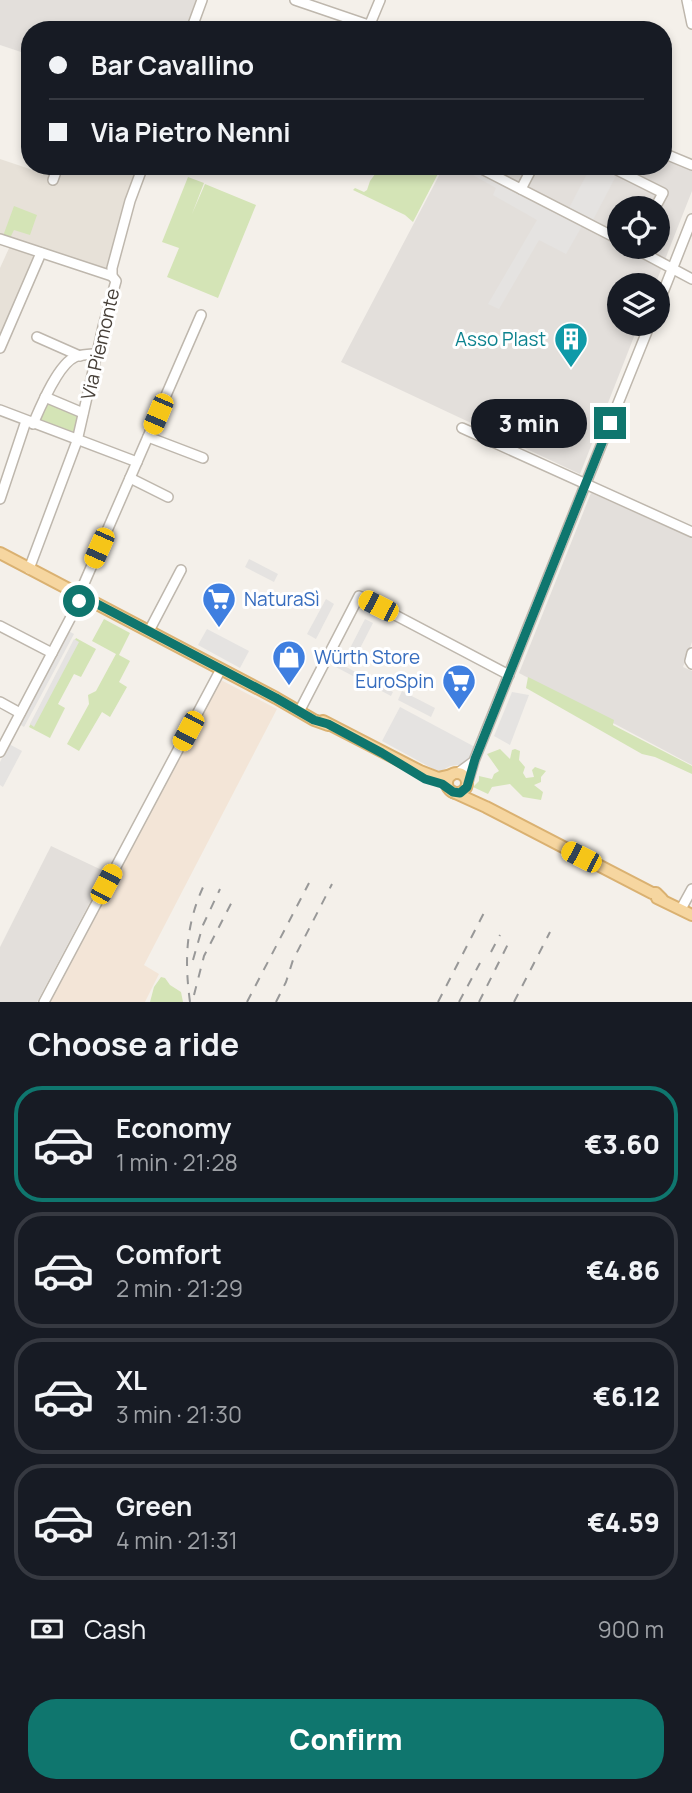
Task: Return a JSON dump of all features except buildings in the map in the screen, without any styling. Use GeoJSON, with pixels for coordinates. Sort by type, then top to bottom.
{"type":"FeatureCollection","features":[{"type":"Feature","properties":{"kind":"main road"},"geometry":{"type":"LineString","coordinates":[[0,554],[314,720],[328,724]]}},
{"type":"Feature","properties":{"kind":"main road"},"geometry":{"type":"LineString","coordinates":[[276,698],[301,708],[425,779],[486,807],[657,896],[687,908]]}},
{"type":"Feature","properties":{"kind":"main road"},"geometry":{"type":"LineString","coordinates":[[395,760],[434,777],[443,778],[455,774],[466,778],[472,796],[486,807]]}},
{"type":"Feature","properties":{"kind":"main road"},"geometry":{"type":"LineString","coordinates":[[451,791],[447,781],[455,774]]}},
{"type":"Feature","properties":{"kind":"main road"},"geometry":{"type":"LineString","coordinates":[[451,791],[463,792],[467,786]]}},
{"type":"Feature","properties":{"kind":"street"},"geometry":{"type":"LineString","coordinates":[[194,21],[202,0]]}},
{"type":"Feature","properties":{"kind":"street"},"geometry":{"type":"LineString","coordinates":[[295,0],[361,21]]}},
{"type":"Feature","properties":{"kind":"street"},"geometry":{"type":"LineString","coordinates":[[371,21],[380,0]]}},
{"type":"Feature","properties":{"kind":"street"},"geometry":{"type":"LineString","coordinates":[[687,0],[692,24]]}},
{"type":"Feature","properties":{"kind":"street"},"geometry":{"type":"LineString","coordinates":[[672,157],[692,165]]}},
{"type":"Feature","properties":{"kind":"street"},"geometry":{"type":"LineString","coordinates":[[53,180],[55,175]]}},
{"type":"Feature","properties":{"kind":"street"},"geometry":{"type":"LineString","coordinates":[[0,239],[111,276],[130,201],[140,175]]}},
{"type":"Feature","properties":{"kind":"street"},"geometry":{"type":"LineString","coordinates":[[493,175],[607,233]]}},
{"type":"Feature","properties":{"kind":"street"},"geometry":{"type":"LineString","coordinates":[[521,190],[528,175]]}},
{"type":"Feature","properties":{"kind":"street"},"geometry":{"type":"LineString","coordinates":[[627,175],[663,193],[661,196]]}},
{"type":"Feature","properties":{"kind":"street"},"geometry":{"type":"LineString","coordinates":[[670,275],[692,219]]}},
{"type":"Feature","properties":{"kind":"street"},"geometry":{"type":"LineString","coordinates":[[0,348],[41,253]]}},
{"type":"Feature","properties":{"kind":"street"},"geometry":{"type":"LineString","coordinates":[[657,259],[692,279]]}},
{"type":"Feature","properties":{"kind":"street","name":"Via Piemonte"},"geometry":{"type":"LineString","coordinates":[[77,441],[116,281],[111,276]]}},
{"type":"Feature","properties":{"kind":"street"},"geometry":{"type":"LineString","coordinates":[[0,752],[80,595],[201,315]]}},
{"type":"Feature","properties":{"kind":"street"},"geometry":{"type":"LineString","coordinates":[[467,786],[474,761],[645,336]]}},
{"type":"Feature","properties":{"kind":"street"},"geometry":{"type":"LineString","coordinates":[[37,337],[80,356]]}},
{"type":"Feature","properties":{"kind":"street"},"geometry":{"type":"LineString","coordinates":[[0,499],[30,422],[45,397],[74,357],[97,353]]}},
{"type":"Feature","properties":{"kind":"street"},"geometry":{"type":"LineString","coordinates":[[45,397],[83,413]]}},
{"type":"Feature","properties":{"kind":"street"},"geometry":{"type":"LineString","coordinates":[[0,410],[137,462]]}},
{"type":"Feature","properties":{"kind":"street"},"geometry":{"type":"LineString","coordinates":[[462,428],[692,532]]}},
{"type":"Feature","properties":{"kind":"street"},"geometry":{"type":"LineString","coordinates":[[148,437],[203,458]]}},
{"type":"Feature","properties":{"kind":"street"},"geometry":{"type":"LineString","coordinates":[[29,569],[77,441]]}},
{"type":"Feature","properties":{"kind":"street"},"geometry":{"type":"LineString","coordinates":[[130,478],[168,497]]}},
{"type":"Feature","properties":{"kind":"street"},"geometry":{"type":"LineString","coordinates":[[149,631],[181,570]]}},
{"type":"Feature","properties":{"kind":"street"},"geometry":{"type":"LineString","coordinates":[[301,708],[359,596],[509,675]]}},
{"type":"Feature","properties":{"kind":"street"},"geometry":{"type":"LineString","coordinates":[[0,626],[52,653]]}},
{"type":"Feature","properties":{"kind":"street"},"geometry":{"type":"LineString","coordinates":[[692,653],[692,664]]}},
{"type":"Feature","properties":{"kind":"street"},"geometry":{"type":"LineString","coordinates":[[44,1002],[221,669]]}},
{"type":"Feature","properties":{"kind":"street"},"geometry":{"type":"LineString","coordinates":[[0,702],[20,713]]}},
{"type":"Feature","properties":{"kind":"street"},"geometry":{"type":"LineString","coordinates":[[455,774],[474,761]]}},
{"type":"Feature","properties":{"kind":"street"},"geometry":{"type":"LineString","coordinates":[[687,908],[692,889]]}},
{"type":"Feature","properties":{"kind":"shaded area"},"geometry":{"type":"Polygon","coordinates":[[[0,0],[199,0],[191,21],[21,21],[21,52],[0,45],[0,0]]]}},
{"type":"Feature","properties":{"kind":"shaded area"},"geometry":{"type":"Polygon","coordinates":[[[0,159],[21,166],[21,175],[136,175],[108,272],[0,237],[0,159]]]}},
{"type":"Feature","properties":{"kind":"shaded area"},"geometry":{"type":"Polygon","coordinates":[[[672,160],[692,168],[692,191],[670,247],[670,196],[607,196],[607,259],[665,259],[660,273],[607,273],[607,336],[634,336],[580,474],[341,362],[439,175],[672,175],[672,160]]]}},
{"type":"Feature","properties":{"kind":"shaded area"},"geometry":{"type":"Polygon","coordinates":[[[473,175],[482,175],[582,226],[566,254],[539,240],[499,309],[488,304],[537,220],[493,195],[496,188],[473,175]]]}},
{"type":"Feature","properties":{"kind":"shaded area"},"geometry":{"type":"Polygon","coordinates":[[[586,175],[616,176],[593,220],[569,208],[586,175]]]}},
{"type":"Feature","properties":{"kind":"shaded area"},"geometry":{"type":"Polygon","coordinates":[[[10,246],[37,254],[0,346],[0,268],[10,246]]]}},
{"type":"Feature","properties":{"kind":"shaded area"},"geometry":{"type":"Polygon","coordinates":[[[591,493],[692,538],[692,642],[683,667],[692,671],[692,765],[519,673],[591,493]]]}},
{"type":"Feature","properties":{"kind":"shaded area"},"geometry":{"type":"Polygon","coordinates":[[[249,559],[278,574],[274,582],[245,567],[249,559]]]}},
{"type":"Feature","properties":{"kind":"shaded area"},"geometry":{"type":"Polygon","coordinates":[[[326,599],[334,604],[316,639],[307,634],[326,599]]]}},
{"type":"Feature","properties":{"kind":"shaded area"},"geometry":{"type":"Polygon","coordinates":[[[365,619],[373,623],[354,660],[346,656],[365,619]]]}},
{"type":"Feature","properties":{"kind":"shaded area"},"geometry":{"type":"Polygon","coordinates":[[[65,629],[74,634],[24,727],[16,722],[65,629]]]}},
{"type":"Feature","properties":{"kind":"shaded area"},"geometry":{"type":"Polygon","coordinates":[[[207,629],[249,651],[240,668],[198,645],[207,629]]]}},
{"type":"Feature","properties":{"kind":"shaded area"},"geometry":{"type":"Polygon","coordinates":[[[74,639],[79,642],[34,727],[30,724],[74,639]]]}},
{"type":"Feature","properties":{"kind":"shaded area"},"geometry":{"type":"Polygon","coordinates":[[[335,661],[393,692],[391,696],[332,665],[335,661]]]}},
{"type":"Feature","properties":{"kind":"shaded area"},"geometry":{"type":"Polygon","coordinates":[[[219,679],[277,709],[144,965],[159,974],[145,1002],[49,1002],[219,679]]]}},
{"type":"Feature","properties":{"kind":"shaded area"},"geometry":{"type":"Polygon","coordinates":[[[402,691],[435,708],[431,717],[398,700],[402,691]]]}},
{"type":"Feature","properties":{"kind":"shaded area"},"geometry":{"type":"Polygon","coordinates":[[[512,692],[529,695],[510,745],[494,736],[512,692]]]}},
{"type":"Feature","properties":{"kind":"shaded area"},"geometry":{"type":"Polygon","coordinates":[[[400,707],[475,747],[465,764],[450,766],[439,772],[382,741],[400,707]]]}},
{"type":"Feature","properties":{"kind":"shaded area"},"geometry":{"type":"Polygon","coordinates":[[[9,744],[22,751],[3,787],[0,785],[0,762],[9,744]]]}},
{"type":"Feature","properties":{"kind":"shaded area"},"geometry":{"type":"Polygon","coordinates":[[[51,846],[106,872],[37,1002],[0,1002],[0,947],[51,846]]]}},
{"type":"Feature","properties":{"kind":"green space"},"geometry":{"type":"Polygon","coordinates":[[[374,175],[437,175],[413,222],[405,215],[353,190],[355,188],[364,192],[374,175]]]}},
{"type":"Feature","properties":{"kind":"green space"},"geometry":{"type":"Polygon","coordinates":[[[188,177],[204,183],[192,214],[205,184],[256,205],[218,298],[167,277],[179,248],[162,242],[188,177]]]}},
{"type":"Feature","properties":{"kind":"green space"},"geometry":{"type":"Polygon","coordinates":[[[14,206],[37,215],[30,235],[14,230],[10,238],[3,236],[14,206]]]}},
{"type":"Feature","properties":{"kind":"green space"},"geometry":{"type":"Polygon","coordinates":[[[47,400],[80,413],[75,437],[37,422],[47,400]]]}},
{"type":"Feature","properties":{"kind":"green space"},"geometry":{"type":"Polygon","coordinates":[[[104,619],[130,633],[119,655],[130,661],[119,682],[127,687],[110,717],[102,712],[79,751],[67,744],[89,704],[88,695],[96,691],[116,654],[92,641],[104,619]]]}},
{"type":"Feature","properties":{"kind":"green space"},"geometry":{"type":"Polygon","coordinates":[[[76,638],[96,649],[81,677],[74,674],[58,704],[65,708],[50,738],[29,727],[76,638]]]}},
{"type":"Feature","properties":{"kind":"green space"},"geometry":{"type":"Polygon","coordinates":[[[528,677],[614,720],[613,725],[692,766],[692,774],[642,754],[526,688],[528,677]]]}},
{"type":"Feature","properties":{"kind":"green space"},"geometry":{"type":"Polygon","coordinates":[[[500,749],[510,759],[512,750],[520,751],[519,760],[525,767],[523,773],[526,778],[534,777],[532,770],[535,767],[546,771],[541,782],[534,785],[543,792],[541,800],[523,797],[510,784],[492,787],[488,794],[473,787],[479,781],[479,776],[492,779],[499,771],[487,754],[500,749]]]}},
{"type":"Feature","properties":{"kind":"green space"},"geometry":{"type":"Polygon","coordinates":[[[161,977],[181,992],[183,1002],[150,1002],[154,987],[161,977]]]}},
{"type":"Feature","properties":{"kind":"railway"},"geometry":{"type":"LineString","coordinates":[[190,1002],[188,940],[194,911],[206,881]]}},
{"type":"Feature","properties":{"kind":"railway"},"geometry":{"type":"LineString","coordinates":[[247,1002],[309,883]]}},
{"type":"Feature","properties":{"kind":"railway"},"geometry":{"type":"LineString","coordinates":[[276,1002],[293,960],[332,884]]}},
{"type":"Feature","properties":{"kind":"railway"},"geometry":{"type":"LineString","coordinates":[[193,960],[203,925],[220,889]]}},
{"type":"Feature","properties":{"kind":"railway"},"geometry":{"type":"LineString","coordinates":[[194,995],[204,956],[235,896]]}},
{"type":"Feature","properties":{"kind":"railway"},"geometry":{"type":"LineString","coordinates":[[438,1002],[487,907]]}},
{"type":"Feature","properties":{"kind":"railway"},"geometry":{"type":"LineString","coordinates":[[514,1002],[550,932]]}},
{"type":"Feature","properties":{"kind":"railway"},"geometry":{"type":"LineString","coordinates":[[491,952],[500,935]]}},
{"type":"Feature","properties":{"kind":"railway"},"geometry":{"type":"LineString","coordinates":[[479,1002],[510,940]]}},
{"type":"Feature","properties":{"kind":"railway"},"geometry":{"type":"LineString","coordinates":[[459,1002],[480,963]]}},
{"type":"Feature","properties":{"kind":"place","name":"Asso Plast"},"geometry":{"type":"Point","coordinates":[571,369]}},
{"type":"Feature","properties":{"kind":"place","name":"NaturaSì"},"geometry":{"type":"Point","coordinates":[219,629]}},
{"type":"Feature","properties":{"kind":"place","name":"Würth Store"},"geometry":{"type":"Point","coordinates":[289,687]}},
{"type":"Feature","properties":{"kind":"place","name":"EuroSpin"},"geometry":{"type":"Point","coordinates":[459,711]}},
{"type":"Feature","properties":{"kind":"route"},"geometry":{"type":"LineString","coordinates":[[79,601],[82,596],[289,707],[328,724],[425,779],[460,793],[467,787],[475,759],[610,423]]}}]}
